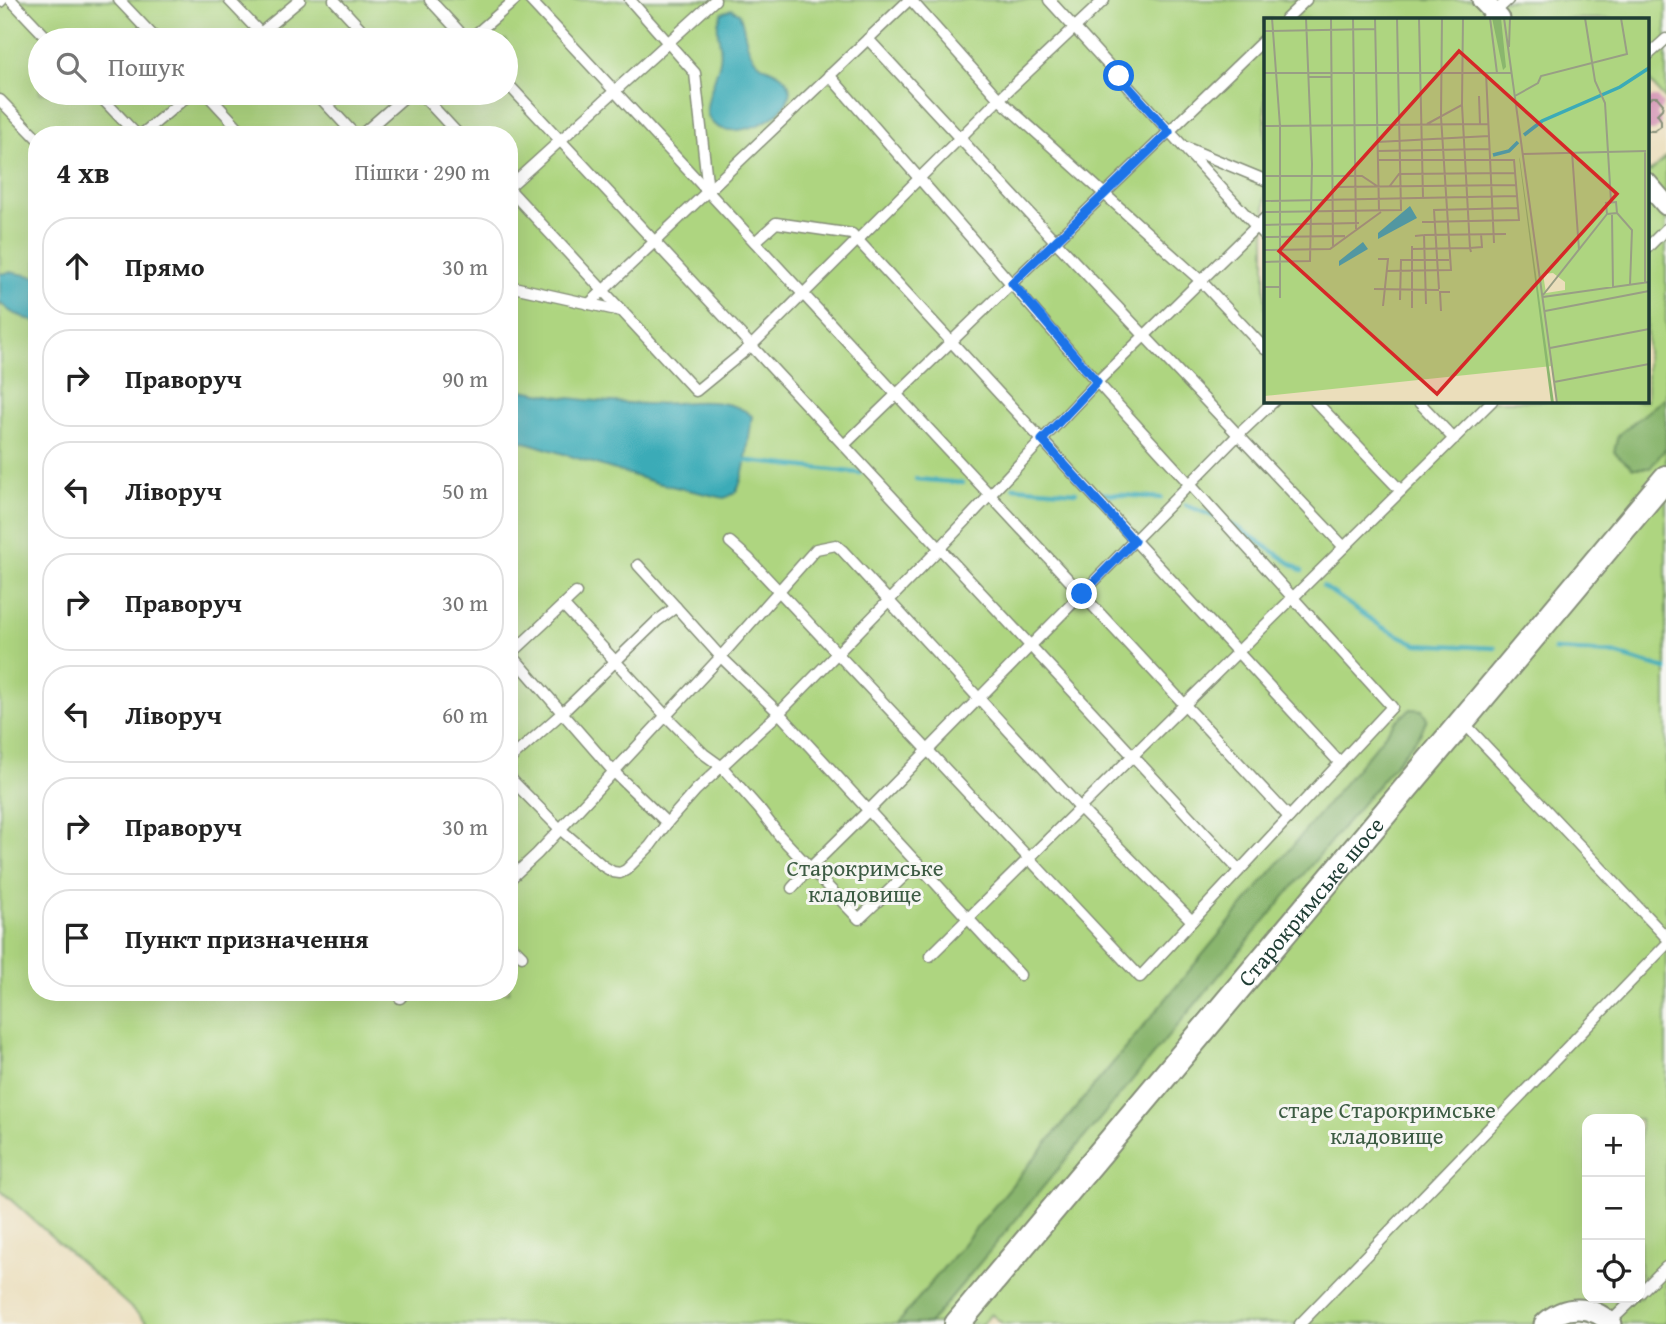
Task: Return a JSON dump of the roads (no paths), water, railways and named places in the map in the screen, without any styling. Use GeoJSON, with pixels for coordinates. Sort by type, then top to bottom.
{"type":"FeatureCollection","features":[{"type":"Feature","properties":{"kind":"street"},"geometry":{"type":"LineString","coordinates":[[1648,184],[1666,205]]}},
{"type":"Feature","properties":{"kind":"street","name":"Старокримське шосе"},"geometry":{"type":"LineString","coordinates":[[957,1324],[1666,478]]}},
{"type":"Feature","properties":{"kind":"street"},"geometry":{"type":"LineString","coordinates":[[1544,1324],[1555,1314],[1579,1308],[1601,1315],[1611,1323]]}},
{"type":"Feature","properties":{"kind":"lane"},"geometry":{"type":"LineString","coordinates":[[12,0],[38,28]]}},
{"type":"Feature","properties":{"kind":"lane"},"geometry":{"type":"LineString","coordinates":[[119,0],[146,28]]}},
{"type":"Feature","properties":{"kind":"lane"},"geometry":{"type":"LineString","coordinates":[[229,0],[252,28]]}},
{"type":"Feature","properties":{"kind":"lane"},"geometry":{"type":"LineString","coordinates":[[271,28],[300,0]]}},
{"type":"Feature","properties":{"kind":"lane"},"geometry":{"type":"LineString","coordinates":[[334,0],[360,28]]}},
{"type":"Feature","properties":{"kind":"lane"},"geometry":{"type":"LineString","coordinates":[[430,0],[457,28]]}},
{"type":"Feature","properties":{"kind":"lane"},"geometry":{"type":"LineString","coordinates":[[482,28],[515,0]]}},
{"type":"Feature","properties":{"kind":"lane"},"geometry":{"type":"LineString","coordinates":[[530,0],[1289,817]]}},
{"type":"Feature","properties":{"kind":"lane"},"geometry":{"type":"LineString","coordinates":[[630,0],[695,73],[708,191]]}},
{"type":"Feature","properties":{"kind":"lane"},"geometry":{"type":"LineString","coordinates":[[518,180],[715,0]]}},
{"type":"Feature","properties":{"kind":"lane"},"geometry":{"type":"LineString","coordinates":[[589,304],[910,0],[999,99],[1201,281],[1264,348]]}},
{"type":"Feature","properties":{"kind":"lane"},"geometry":{"type":"LineString","coordinates":[[1049,0],[1264,235]]}},
{"type":"Feature","properties":{"kind":"lane"},"geometry":{"type":"LineString","coordinates":[[518,198],[696,391],[751,346],[999,99],[1104,0]]}},
{"type":"Feature","properties":{"kind":"lane"},"geometry":{"type":"LineString","coordinates":[[1287,18],[1306,0]]}},
{"type":"Feature","properties":{"kind":"lane"},"geometry":{"type":"LineString","coordinates":[[868,39],[1344,547]]}},
{"type":"Feature","properties":{"kind":"lane"},"geometry":{"type":"LineString","coordinates":[[1648,55],[1666,39]]}},
{"type":"Feature","properties":{"kind":"lane"},"geometry":{"type":"LineString","coordinates":[[844,445],[1264,40]]}},
{"type":"Feature","properties":{"kind":"lane"},"geometry":{"type":"LineString","coordinates":[[730,542],[748,558],[1140,977],[1392,707],[1097,382],[829,75]]}},
{"type":"Feature","properties":{"kind":"lane"},"geometry":{"type":"LineString","coordinates":[[518,95],[1239,870]]}},
{"type":"Feature","properties":{"kind":"lane"},"geometry":{"type":"LineString","coordinates":[[0,100],[28,129]]}},
{"type":"Feature","properties":{"kind":"lane"},"geometry":{"type":"LineString","coordinates":[[109,105],[130,126]]}},
{"type":"Feature","properties":{"kind":"lane"},"geometry":{"type":"LineString","coordinates":[[150,126],[176,105]]}},
{"type":"Feature","properties":{"kind":"lane"},"geometry":{"type":"LineString","coordinates":[[217,105],[237,126]]}},
{"type":"Feature","properties":{"kind":"lane"},"geometry":{"type":"LineString","coordinates":[[327,105],[347,126]]}},
{"type":"Feature","properties":{"kind":"lane"},"geometry":{"type":"LineString","coordinates":[[371,126],[395,105]]}},
{"type":"Feature","properties":{"kind":"lane"},"geometry":{"type":"LineString","coordinates":[[430,105],[450,126]]}},
{"type":"Feature","properties":{"kind":"lane"},"geometry":{"type":"LineString","coordinates":[[1182,146],[1264,180]]}},
{"type":"Feature","properties":{"kind":"lane"},"geometry":{"type":"LineString","coordinates":[[518,787],[560,829],[603,866],[612,872],[620,873],[626,870],[650,846],[696,790],[779,713],[1097,382],[1264,219]]}},
{"type":"Feature","properties":{"kind":"lane"},"geometry":{"type":"LineString","coordinates":[[755,242],[776,223],[852,234],[1339,763]]}},
{"type":"Feature","properties":{"kind":"lane"},"geometry":{"type":"LineString","coordinates":[[1648,247],[1666,229]]}},
{"type":"Feature","properties":{"kind":"lane"},"geometry":{"type":"LineString","coordinates":[[518,288],[622,311]]}},
{"type":"Feature","properties":{"kind":"lane"},"geometry":{"type":"LineString","coordinates":[[792,888],[1273,402]]}},
{"type":"Feature","properties":{"kind":"lane"},"geometry":{"type":"LineString","coordinates":[[1316,402],[1401,491]]}},
{"type":"Feature","properties":{"kind":"lane"},"geometry":{"type":"LineString","coordinates":[[1419,402],[1454,439]]}},
{"type":"Feature","properties":{"kind":"lane"},"geometry":{"type":"LineString","coordinates":[[930,956],[1491,402]]}},
{"type":"Feature","properties":{"kind":"lane"},"geometry":{"type":"LineString","coordinates":[[518,871],[721,657],[816,550],[836,545],[1080,808],[1192,921]]}},
{"type":"Feature","properties":{"kind":"lane"},"geometry":{"type":"LineString","coordinates":[[638,565],[721,657],[779,713],[1020,975]]}},
{"type":"Feature","properties":{"kind":"lane"},"geometry":{"type":"LineString","coordinates":[[518,647],[576,593]]}},
{"type":"Feature","properties":{"kind":"lane"},"geometry":{"type":"LineString","coordinates":[[563,605],[666,716],[704,754],[722,767],[779,835],[859,919],[918,863]]}},
{"type":"Feature","properties":{"kind":"lane"},"geometry":{"type":"LineString","coordinates":[[518,752],[657,621],[676,607]]}},
{"type":"Feature","properties":{"kind":"lane"},"geometry":{"type":"LineString","coordinates":[[518,663],[613,771],[667,823]]}},
{"type":"Feature","properties":{"kind":"lane"},"geometry":{"type":"LineString","coordinates":[[1462,721],[1666,937]]}},
{"type":"Feature","properties":{"kind":"lane"},"geometry":{"type":"LineString","coordinates":[[1300,1324],[1666,944]]}},
{"type":"Feature","properties":{"kind":"lane"},"geometry":{"type":"LineString","coordinates":[[518,952],[522,956]]}},
{"type":"Feature","properties":{"kind":"lane"},"geometry":{"type":"LineString","coordinates":[[1645,1288],[1666,1267]]}},
{"type":"Feature","properties":{"kind":"lane"},"geometry":{"type":"LineString","coordinates":[[1611,1323],[1630,1303]]}},
{"type":"Feature","properties":{"kind":"water"},"geometry":{"type":"Polygon","coordinates":[[[731,9],[739,13],[753,57],[785,79],[789,96],[783,108],[771,118],[740,130],[725,130],[713,124],[707,112],[721,55],[718,23],[722,13],[731,9]]]}},
{"type":"Feature","properties":{"kind":"water"},"geometry":{"type":"Polygon","coordinates":[[[10,272],[28,275],[28,319],[11,312],[0,303],[0,274],[10,272]]]}},
{"type":"Feature","properties":{"kind":"water"},"geometry":{"type":"Polygon","coordinates":[[[518,390],[595,401],[648,404],[716,402],[742,409],[752,416],[741,481],[735,492],[724,498],[657,483],[518,440],[518,390]]]}},
{"type":"Feature","properties":{"kind":"waterway"},"geometry":{"type":"LineString","coordinates":[[740,460],[860,473]]}},
{"type":"Feature","properties":{"kind":"waterway"},"geometry":{"type":"LineString","coordinates":[[916,479],[963,483]]}},
{"type":"Feature","properties":{"kind":"waterway"},"geometry":{"type":"LineString","coordinates":[[1013,487],[1076,492]]}},
{"type":"Feature","properties":{"kind":"waterway"},"geometry":{"type":"LineString","coordinates":[[1097,493],[1161,498]]}},
{"type":"Feature","properties":{"kind":"waterway"},"geometry":{"type":"LineString","coordinates":[[1186,505],[1217,518]]}},
{"type":"Feature","properties":{"kind":"waterway"},"geometry":{"type":"LineString","coordinates":[[1228,523],[1302,571]]}},
{"type":"Feature","properties":{"kind":"waterway"},"geometry":{"type":"LineString","coordinates":[[1323,586],[1382,627],[1417,644],[1495,648]]}},
{"type":"Feature","properties":{"kind":"waterway"},"geometry":{"type":"LineString","coordinates":[[1554,650],[1612,653],[1666,669]]}},
{"type":"Feature","properties":{"kind":"park label","name":"Старокримське кладовище"},"geometry":{"type":"Point","coordinates":[865,881]}},
{"type":"Feature","properties":{"kind":"park label","name":"старе Старокримське кладовище"},"geometry":{"type":"Point","coordinates":[1387,1123]}}]}
